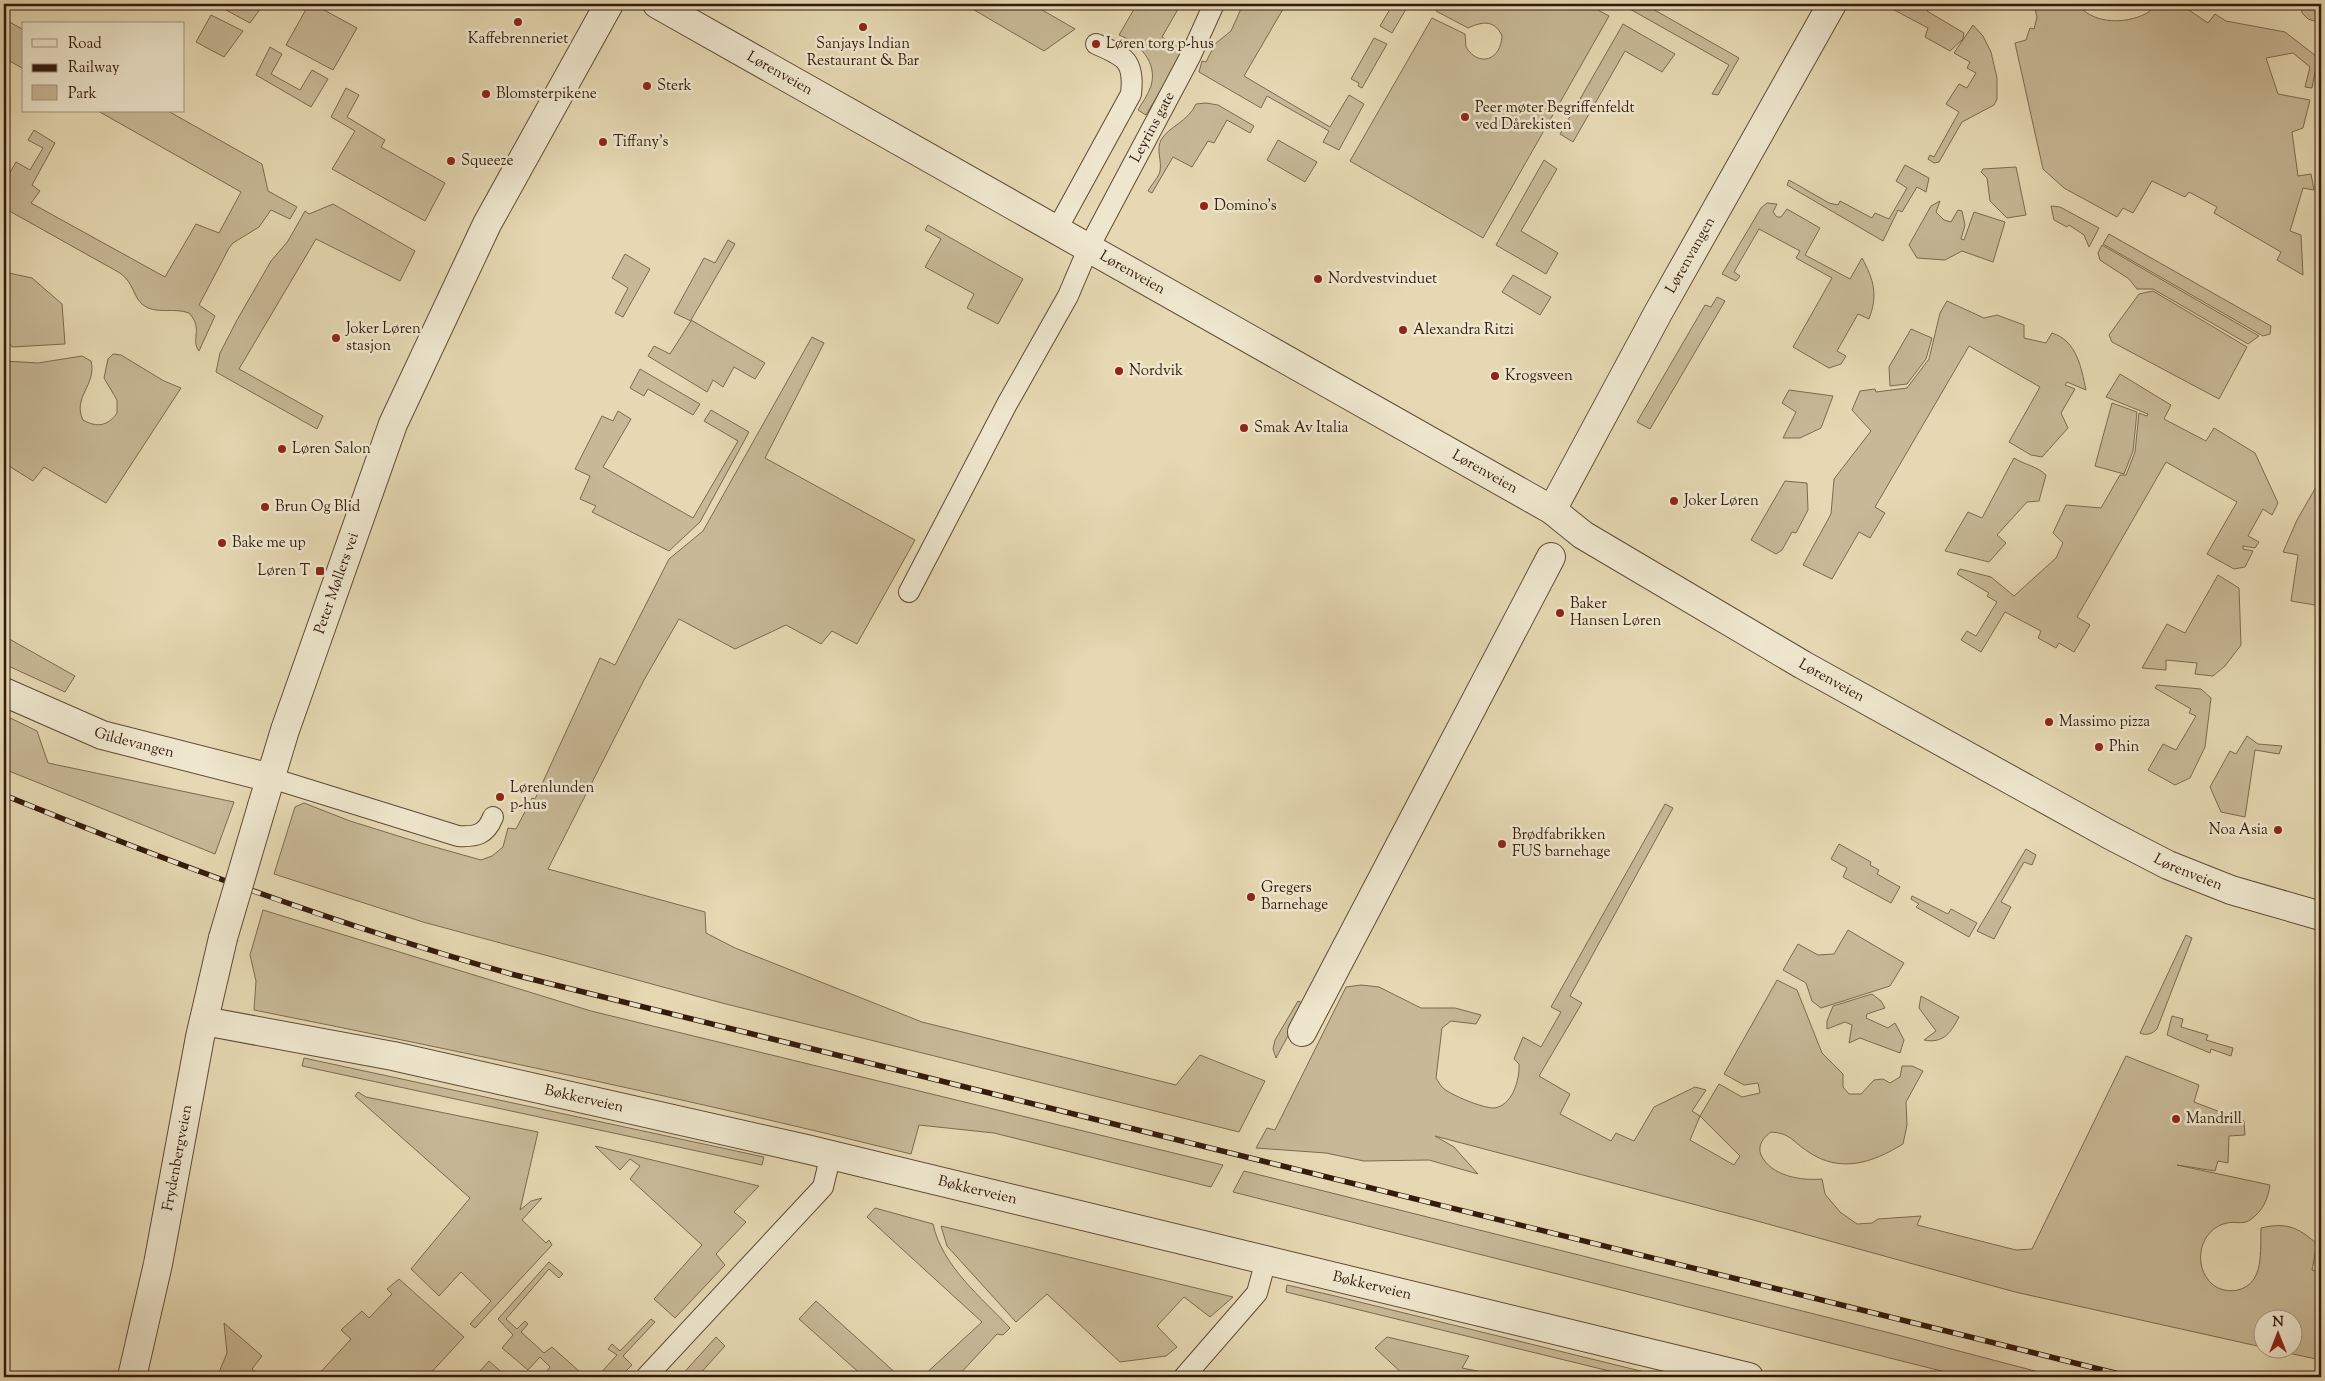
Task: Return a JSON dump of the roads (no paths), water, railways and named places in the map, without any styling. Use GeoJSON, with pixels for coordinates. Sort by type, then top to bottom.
{"type":"FeatureCollection","features":[{"type":"Feature","properties":{"kind":"street","name":"Peter Møllers vei"},"geometry":{"type":"LineString","coordinates":[[223,938],[285,730],[393,424],[487,224],[609,4]]}},
{"type":"Feature","properties":{"kind":"street","name":"Lørenveien"},"geometry":{"type":"LineString","coordinates":[[657,4],[1552,510],[1582,535],[1803,665],[2110,835],[2168,865],[2230,890],[2321,916]]}},
{"type":"Feature","properties":{"kind":"street","name":"Lørenvangen"},"geometry":{"type":"LineString","coordinates":[[1552,510],[1658,313],[1832,4]]}},
{"type":"Feature","properties":{"kind":"street"},"geometry":{"type":"LineString","coordinates":[[1302,1032],[1551,557]]}},
{"type":"Feature","properties":{"kind":"street","name":"Gildevangen"},"geometry":{"type":"LineString","coordinates":[[4,692],[102,735],[271,778]]}},
{"type":"Feature","properties":{"kind":"street","name":"Frydenbergveien"},"geometry":{"type":"LineString","coordinates":[[132,1377],[158,1264],[204,1021],[223,938]]}},
{"type":"Feature","properties":{"kind":"street","name":"Bøkkerveien"},"geometry":{"type":"LineString","coordinates":[[204,1021],[393,1056],[830,1154],[1749,1377]]}},
{"type":"Feature","properties":{"kind":"lane","name":"Leyrins gate"},"geometry":{"type":"LineString","coordinates":[[909,592],[1007,404],[1068,296],[1088,249],[1188,61],[1214,4]]}},
{"type":"Feature","properties":{"kind":"lane"},"geometry":{"type":"LineString","coordinates":[[1056,231],[1131,94],[1133,78],[1126,60],[1118,53],[1096,44]]}},
{"type":"Feature","properties":{"kind":"lane"},"geometry":{"type":"LineString","coordinates":[[271,778],[458,836],[474,836],[483,833],[490,827],[493,817]]}},
{"type":"Feature","properties":{"kind":"lane"},"geometry":{"type":"LineString","coordinates":[[646,1377],[822,1187],[830,1154]]}},
{"type":"Feature","properties":{"kind":"lane"},"geometry":{"type":"LineString","coordinates":[[1192,1375],[1257,1293],[1266,1260]]}},
{"type":"Feature","properties":{"kind":"railway"},"geometry":{"type":"LineString","coordinates":[[4,795],[129,845],[255,892],[382,935],[511,974],[2131,1377]]}},
{"type":"Feature","properties":{"kind":"place","name":"Kaffebrenneriet"},"geometry":{"type":"Point","coordinates":[518,22]}},
{"type":"Feature","properties":{"kind":"place","name":"Sanjays Indian Restaurant & Bar"},"geometry":{"type":"Point","coordinates":[863,27]}},
{"type":"Feature","properties":{"kind":"place","name":"Løren torg p-hus"},"geometry":{"type":"Point","coordinates":[1096,44]}},
{"type":"Feature","properties":{"kind":"place","name":"Sterk"},"geometry":{"type":"Point","coordinates":[647,86]}},
{"type":"Feature","properties":{"kind":"place","name":"Blomsterpikene"},"geometry":{"type":"Point","coordinates":[486,94]}},
{"type":"Feature","properties":{"kind":"place","name":"Peer møter Begriffenfeldt ved Dårekisten"},"geometry":{"type":"Point","coordinates":[1465,117]}},
{"type":"Feature","properties":{"kind":"place","name":"Tiffany's"},"geometry":{"type":"Point","coordinates":[603,142]}},
{"type":"Feature","properties":{"kind":"place","name":"Squeeze"},"geometry":{"type":"Point","coordinates":[451,161]}},
{"type":"Feature","properties":{"kind":"place","name":"Domino's"},"geometry":{"type":"Point","coordinates":[1204,206]}},
{"type":"Feature","properties":{"kind":"place","name":"Nordvestvinduet"},"geometry":{"type":"Point","coordinates":[1318,279]}},
{"type":"Feature","properties":{"kind":"place","name":"Alexandra Ritzi"},"geometry":{"type":"Point","coordinates":[1403,330]}},
{"type":"Feature","properties":{"kind":"place","name":"Joker Løren stasjon"},"geometry":{"type":"Point","coordinates":[336,338]}},
{"type":"Feature","properties":{"kind":"place","name":"Nordvik"},"geometry":{"type":"Point","coordinates":[1119,371]}},
{"type":"Feature","properties":{"kind":"place","name":"Krogsveen"},"geometry":{"type":"Point","coordinates":[1495,376]}},
{"type":"Feature","properties":{"kind":"place","name":"Smak Av Italia"},"geometry":{"type":"Point","coordinates":[1244,428]}},
{"type":"Feature","properties":{"kind":"place","name":"Løren Salon"},"geometry":{"type":"Point","coordinates":[282,449]}},
{"type":"Feature","properties":{"kind":"place","name":"Joker Løren"},"geometry":{"type":"Point","coordinates":[1674,501]}},
{"type":"Feature","properties":{"kind":"place","name":"Brun Og Blid"},"geometry":{"type":"Point","coordinates":[265,507]}},
{"type":"Feature","properties":{"kind":"place","name":"Bake me up"},"geometry":{"type":"Point","coordinates":[222,543]}},
{"type":"Feature","properties":{"kind":"place","name":"Løren T"},"geometry":{"type":"Point","coordinates":[320,571]}},
{"type":"Feature","properties":{"kind":"place","name":"Baker Hansen Løren"},"geometry":{"type":"Point","coordinates":[1560,613]}},
{"type":"Feature","properties":{"kind":"place","name":"Massimo pizza"},"geometry":{"type":"Point","coordinates":[2049,722]}},
{"type":"Feature","properties":{"kind":"place","name":"Phin"},"geometry":{"type":"Point","coordinates":[2099,747]}},
{"type":"Feature","properties":{"kind":"place","name":"Lørenlunden p-hus"},"geometry":{"type":"Point","coordinates":[500,797]}},
{"type":"Feature","properties":{"kind":"place","name":"Noa Asia"},"geometry":{"type":"Point","coordinates":[2278,830]}},
{"type":"Feature","properties":{"kind":"place","name":"Brødfabrikken FUS barnehage"},"geometry":{"type":"Point","coordinates":[1502,844]}},
{"type":"Feature","properties":{"kind":"place","name":"Gregers Barnehage"},"geometry":{"type":"Point","coordinates":[1251,897]}},
{"type":"Feature","properties":{"kind":"place","name":"Mandrill"},"geometry":{"type":"Point","coordinates":[2176,1119]}}]}
